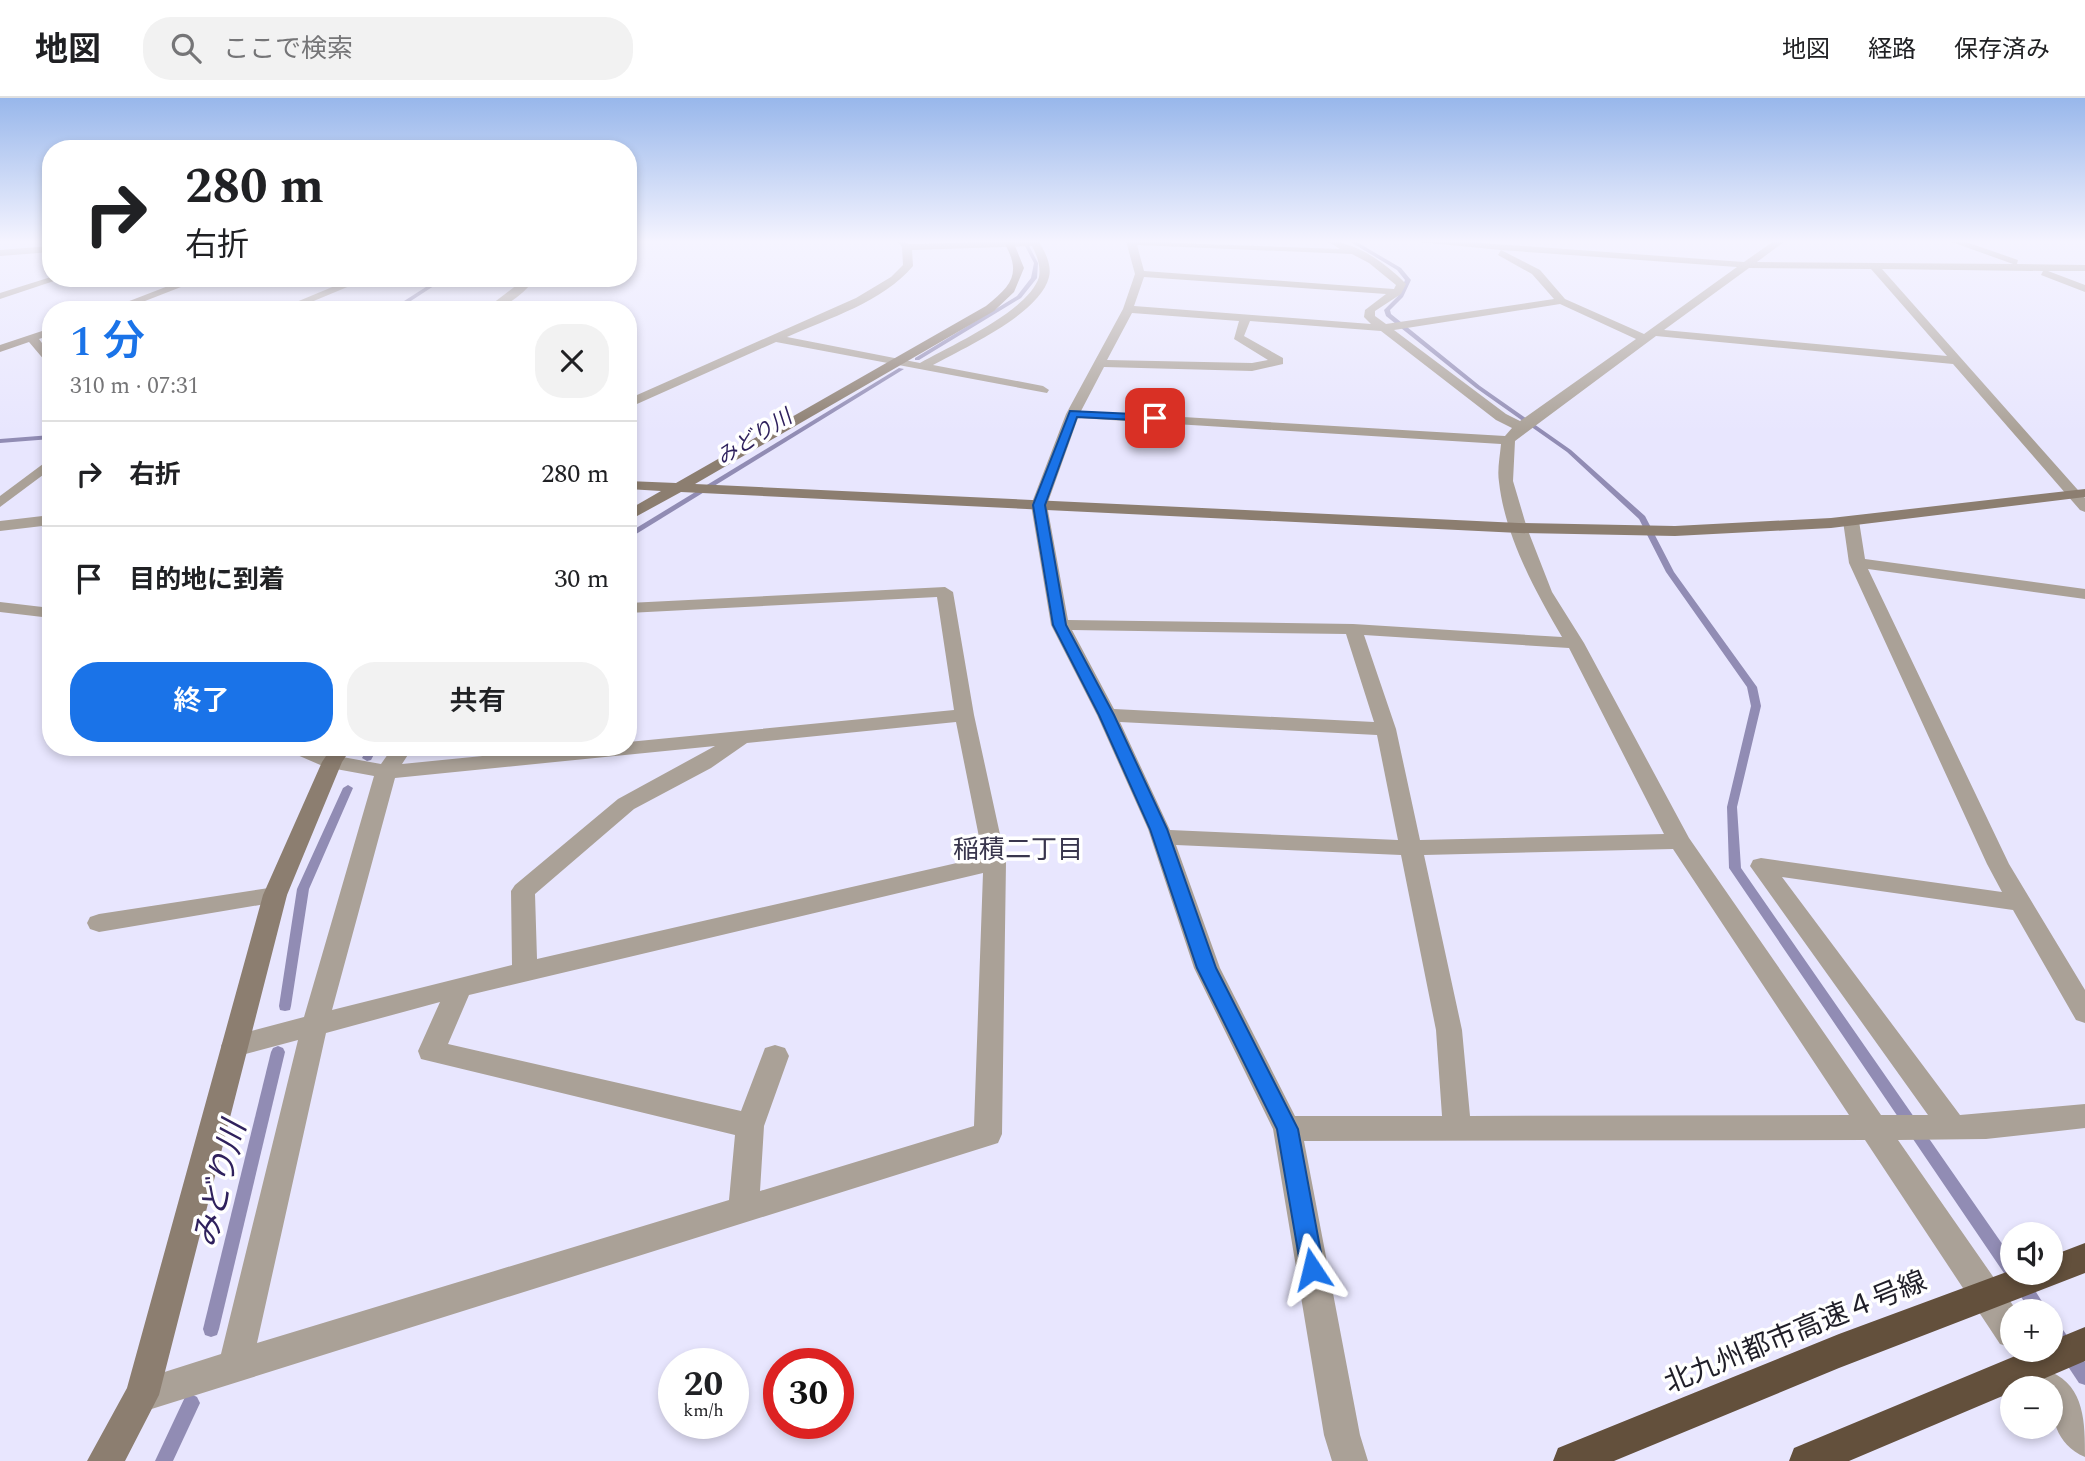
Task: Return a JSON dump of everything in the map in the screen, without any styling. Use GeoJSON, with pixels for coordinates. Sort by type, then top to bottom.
{"type":"FeatureCollection","features":[{"type":"Feature","properties":{"kind":"highway","name":"北九州都市高速４号線"},"geometry":{"type":"LineString","coordinates":[[2063,1267],[2085,1258]]}},
{"type":"Feature","properties":{"kind":"highway","name":"北九州都市高速４号線"},"geometry":{"type":"LineString","coordinates":[[1571,1461],[1839,1351],[2014,1285]]}},
{"type":"Feature","properties":{"kind":"highway"},"geometry":{"type":"LineString","coordinates":[[1807,1461],[2085,1344]]}},
{"type":"Feature","properties":{"kind":"street"},"geometry":{"type":"LineString","coordinates":[[637,400],[850,305]]}},
{"type":"Feature","properties":{"kind":"street"},"geometry":{"type":"LineString","coordinates":[[637,511],[966,325],[994,305]]}},
{"type":"Feature","properties":{"kind":"street"},"geometry":{"type":"LineString","coordinates":[[923,366],[1021,305]]}},
{"type":"Feature","properties":{"kind":"street"},"geometry":{"type":"LineString","coordinates":[[1130,305],[1073,414],[1039,505],[1060,625],[1107,715],[1162,837],[1207,968],[1287,1129],[1346,1448]]}},
{"type":"Feature","properties":{"kind":"street"},"geometry":{"type":"LineString","coordinates":[[1378,305],[1370,310],[1369,317],[1501,417],[1521,427]]}},
{"type":"Feature","properties":{"kind":"street"},"geometry":{"type":"LineString","coordinates":[[1128,309],[1384,328],[1543,305]]}},
{"type":"Feature","properties":{"kind":"street"},"geometry":{"type":"LineString","coordinates":[[1568,305],[1648,335],[1959,361]]}},
{"type":"Feature","properties":{"kind":"street"},"geometry":{"type":"LineString","coordinates":[[1690,305],[1521,427],[1508,440],[1506,481],[1519,528],[1544,592],[1575,643],[1679,841],[2000,1314]]}},
{"type":"Feature","properties":{"kind":"street"},"geometry":{"type":"LineString","coordinates":[[1909,305],[2082,498]]}},
{"type":"Feature","properties":{"kind":"street"},"geometry":{"type":"LineString","coordinates":[[1100,363],[1252,367],[1279,361],[1238,337],[1246,318]]}},
{"type":"Feature","properties":{"kind":"street"},"geometry":{"type":"LineString","coordinates":[[0,349],[42,334]]}},
{"type":"Feature","properties":{"kind":"street"},"geometry":{"type":"LineString","coordinates":[[32,338],[42,352]]}},
{"type":"Feature","properties":{"kind":"street"},"geometry":{"type":"LineString","coordinates":[[775,338],[1043,390]]}},
{"type":"Feature","properties":{"kind":"street"},"geometry":{"type":"LineString","coordinates":[[1073,414],[1508,440]]}},
{"type":"Feature","properties":{"kind":"street"},"geometry":{"type":"LineString","coordinates":[[0,503],[42,469]]}},
{"type":"Feature","properties":{"kind":"street"},"geometry":{"type":"LineString","coordinates":[[637,485],[1519,528],[1675,531],[1851,521],[2082,498]]}},
{"type":"Feature","properties":{"kind":"street"},"geometry":{"type":"LineString","coordinates":[[0,526],[42,521]]}},
{"type":"Feature","properties":{"kind":"street"},"geometry":{"type":"LineString","coordinates":[[1851,521],[1857,563],[1997,864],[2085,1013]]}},
{"type":"Feature","properties":{"kind":"street"},"geometry":{"type":"LineString","coordinates":[[1857,563],[2085,594]]}},
{"type":"Feature","properties":{"kind":"street"},"geometry":{"type":"LineString","coordinates":[[142,1395],[988,1134],[995,862],[964,715],[945,592],[637,608]]}},
{"type":"Feature","properties":{"kind":"street"},"geometry":{"type":"LineString","coordinates":[[0,607],[42,612]]}},
{"type":"Feature","properties":{"kind":"street"},"geometry":{"type":"LineString","coordinates":[[1060,625],[1353,629],[1575,643]]}},
{"type":"Feature","properties":{"kind":"street"},"geometry":{"type":"LineString","coordinates":[[1353,629],[1386,729],[1413,848],[1449,1030],[1457,1128]]}},
{"type":"Feature","properties":{"kind":"street"},"geometry":{"type":"LineString","coordinates":[[637,747],[964,715]]}},
{"type":"Feature","properties":{"kind":"street"},"geometry":{"type":"LineString","coordinates":[[1107,715],[1386,729]]}},
{"type":"Feature","properties":{"kind":"street"},"geometry":{"type":"LineString","coordinates":[[525,972],[523,891],[626,804],[704,763],[742,737]]}},
{"type":"Feature","properties":{"kind":"street"},"geometry":{"type":"LineString","coordinates":[[106,1461],[142,1395],[275,895],[337,756]]}},
{"type":"Feature","properties":{"kind":"street"},"geometry":{"type":"LineString","coordinates":[[340,756],[386,772],[549,756]]}},
{"type":"Feature","properties":{"kind":"street"},"geometry":{"type":"LineString","coordinates":[[235,1366],[314,1027],[386,772],[397,756]]}},
{"type":"Feature","properties":{"kind":"street"},"geometry":{"type":"LineString","coordinates":[[1162,837],[1413,848],[1679,841]]}},
{"type":"Feature","properties":{"kind":"street"},"geometry":{"type":"LineString","coordinates":[[234,1045],[525,972],[995,862]]}},
{"type":"Feature","properties":{"kind":"street"},"geometry":{"type":"LineString","coordinates":[[1953,1127],[1761,866],[2021,903]]}},
{"type":"Feature","properties":{"kind":"street"},"geometry":{"type":"LineString","coordinates":[[99,923],[275,895]]}},
{"type":"Feature","properties":{"kind":"street"},"geometry":{"type":"LineString","coordinates":[[460,988],[431,1051],[750,1126]]}},
{"type":"Feature","properties":{"kind":"street"},"geometry":{"type":"LineString","coordinates":[[743,1209],[750,1126],[775,1056]]}},
{"type":"Feature","properties":{"kind":"street"},"geometry":{"type":"LineString","coordinates":[[1287,1129],[1986,1127],[2085,1116]]}},
{"type":"Feature","properties":{"kind":"street"},"geometry":{"type":"LineString","coordinates":[[2063,1406],[2085,1439]]}},
{"type":"Feature","properties":{"kind":"waterway","name":"みどり川"},"geometry":{"type":"LineString","coordinates":[[917,359],[1006,305]]}},
{"type":"Feature","properties":{"kind":"waterway"},"geometry":{"type":"LineString","coordinates":[[1392,305],[1387,310],[1388,315],[1478,387],[1569,451],[1642,518],[1670,572],[1752,687],[1756,706],[1732,807],[1735,868],[2000,1254]]}},
{"type":"Feature","properties":{"kind":"waterway","name":"みどり川"},"geometry":{"type":"LineString","coordinates":[[637,531],[901,369]]}},
{"type":"Feature","properties":{"kind":"waterway"},"geometry":{"type":"LineString","coordinates":[[0,441],[42,438]]}},
{"type":"Feature","properties":{"kind":"waterway","name":"みどり川"},"geometry":{"type":"LineString","coordinates":[[285,1006],[303,889],[348,788]]}},
{"type":"Feature","properties":{"kind":"waterway","name":"みどり川"},"geometry":{"type":"LineString","coordinates":[[211,1329],[278,1052]]}},
{"type":"Feature","properties":{"kind":"waterway"},"geometry":{"type":"LineString","coordinates":[[2022,1285],[2032,1299]]}},
{"type":"Feature","properties":{"kind":"waterway"},"geometry":{"type":"LineString","coordinates":[[2063,1345],[2085,1377]]}},
{"type":"Feature","properties":{"kind":"waterway","name":"みどり川"},"geometry":{"type":"LineString","coordinates":[[164,1461],[191,1403]]}},
{"type":"Feature","properties":{"kind":"district","name":"稲積二丁目"},"geometry":{"type":"Point","coordinates":[1018,849]}},
{"type":"Feature","properties":{"kind":"route"},"geometry":{"type":"LineString","coordinates":[[1155,418],[1073,414],[1039,505],[1060,625],[1107,715],[1159,829],[1207,968],[1287,1129],[1312,1269]]}}]}
